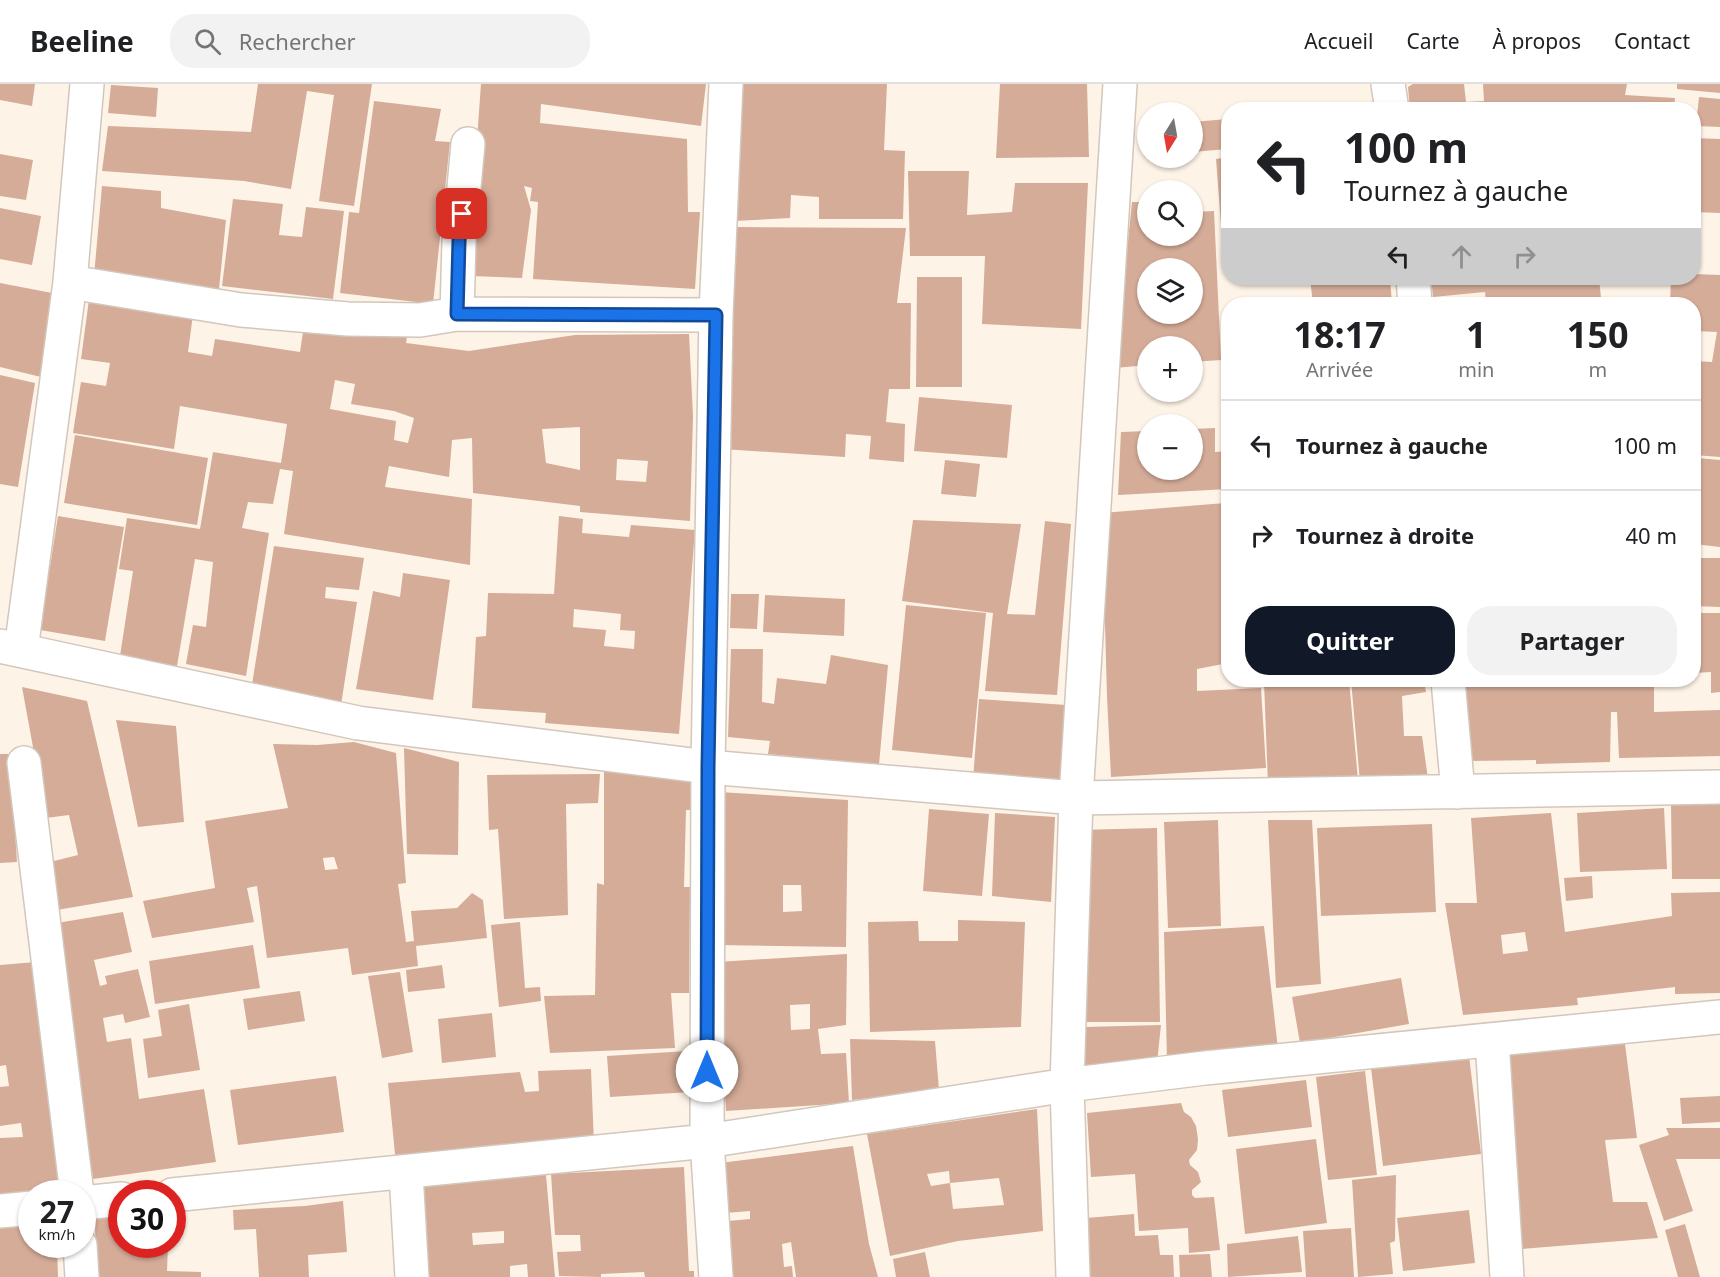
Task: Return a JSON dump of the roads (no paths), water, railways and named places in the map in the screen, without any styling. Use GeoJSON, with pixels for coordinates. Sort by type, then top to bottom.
{"type":"FeatureCollection","features":[{"type":"Feature","properties":{"kind":"street"},"geometry":{"type":"LineString","coordinates":[[87,84],[70,282],[10,648],[358,723],[708,767],[1076,798],[1720,787]]}},
{"type":"Feature","properties":{"kind":"street"},"geometry":{"type":"LineString","coordinates":[[716,1277],[707,1141],[708,767],[716,315],[726,84]]}},
{"type":"Feature","properties":{"kind":"street"},"geometry":{"type":"LineString","coordinates":[[1073,1277],[1067,1085],[1076,798],[1120,84]]}},
{"type":"Feature","properties":{"kind":"street"},"geometry":{"type":"LineString","coordinates":[[1388,84],[1391,102]]}},
{"type":"Feature","properties":{"kind":"street"},"geometry":{"type":"LineString","coordinates":[[457,314],[459,241],[468,144]]}},
{"type":"Feature","properties":{"kind":"street"},"geometry":{"type":"LineString","coordinates":[[70,282],[241,310],[348,319],[420,320],[457,314],[716,315]]}},
{"type":"Feature","properties":{"kind":"street"},"geometry":{"type":"LineString","coordinates":[[1449,687],[1458,792]]}},
{"type":"Feature","properties":{"kind":"street"},"geometry":{"type":"LineString","coordinates":[[24,763],[75,1180]]}},
{"type":"Feature","properties":{"kind":"street"},"geometry":{"type":"LineString","coordinates":[[186,1194],[707,1141],[1067,1085],[1205,1068],[1720,1017]]}},
{"type":"Feature","properties":{"kind":"street"},"geometry":{"type":"LineString","coordinates":[[1492,1040],[1508,1277]]}},
{"type":"Feature","properties":{"kind":"street"},"geometry":{"type":"LineString","coordinates":[[406,1173],[412,1277]]}},
{"type":"Feature","properties":{"kind":"street"},"geometry":{"type":"LineString","coordinates":[[0,1211],[18,1209]]}},
{"type":"Feature","properties":{"kind":"street"},"geometry":{"type":"LineString","coordinates":[[81,1258],[82,1277]]}}]}
